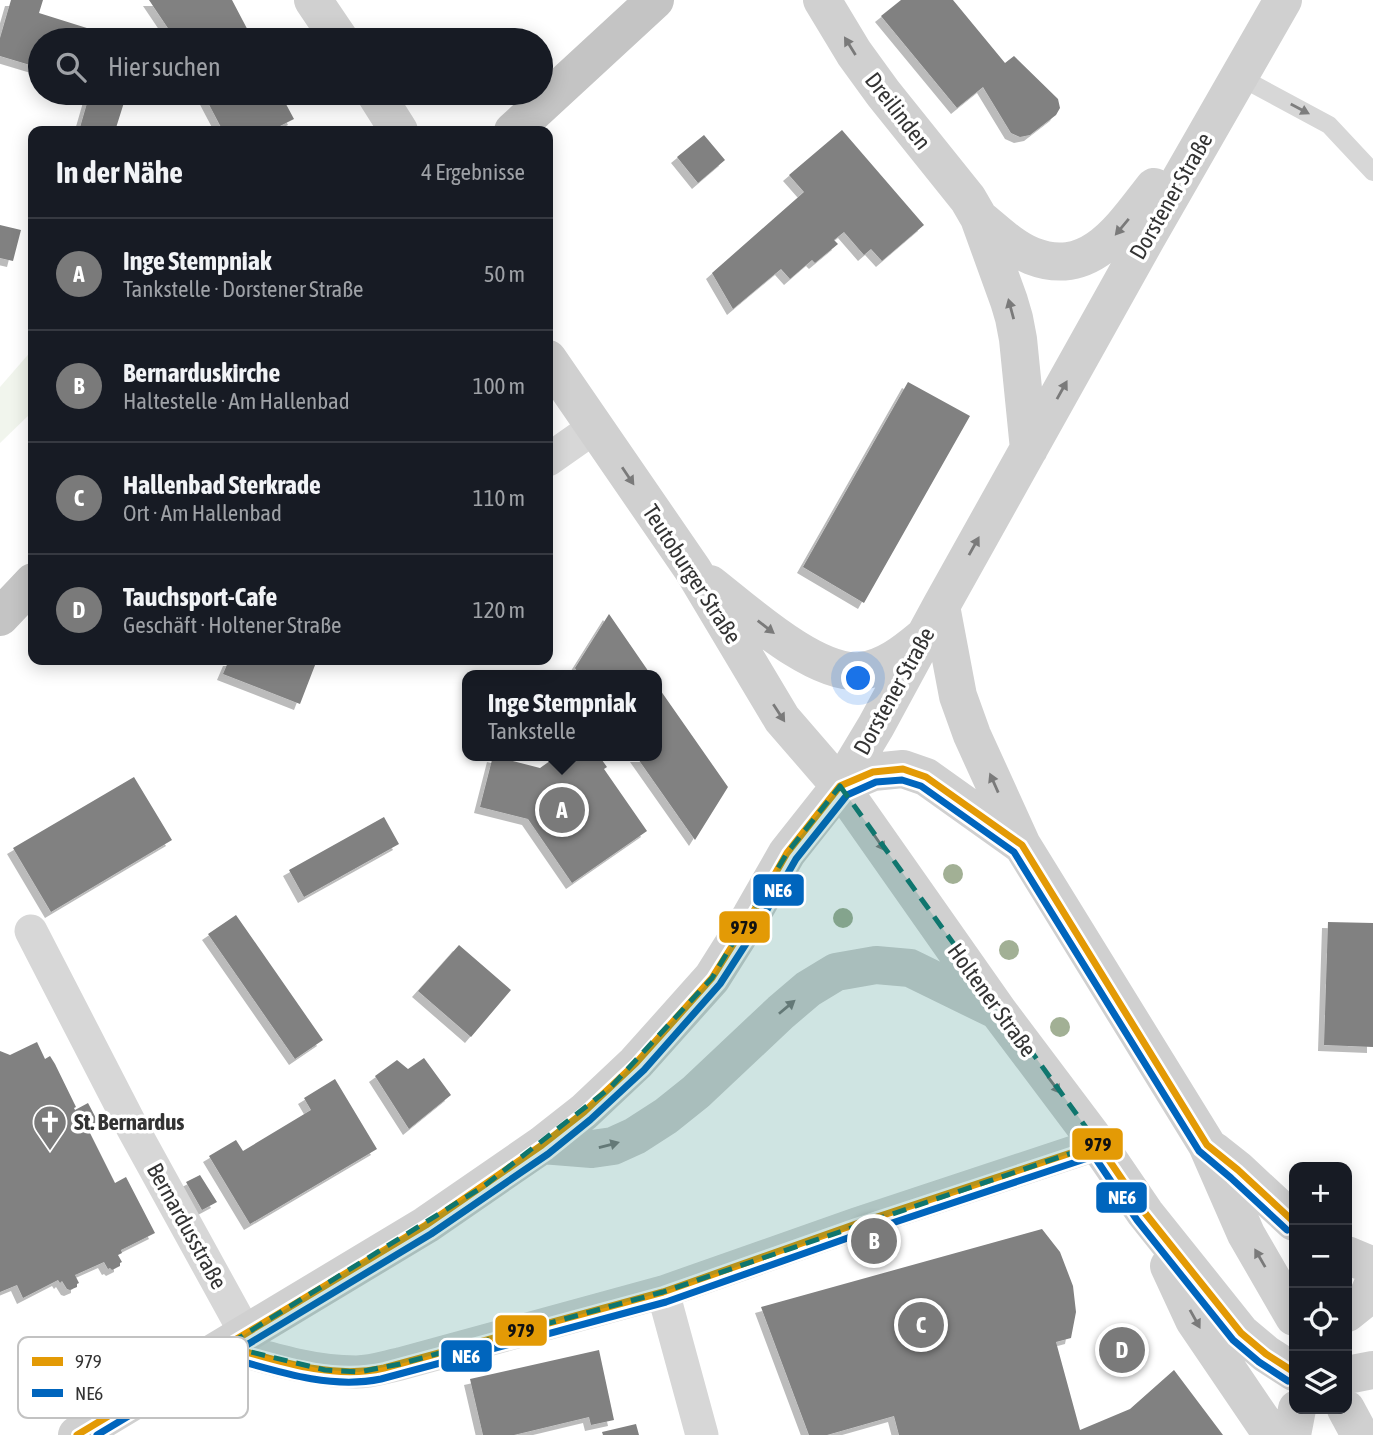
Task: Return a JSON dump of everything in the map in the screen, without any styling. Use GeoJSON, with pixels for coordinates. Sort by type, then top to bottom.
{"type":"FeatureCollection","features":[{"type":"Feature","properties":{"kind":"highway"},"geometry":{"type":"LineString","coordinates":[[553,94],[655,0]]}},
{"type":"Feature","properties":{"kind":"highway"},"geometry":{"type":"LineString","coordinates":[[518,126],[541,105]]}},
{"type":"Feature","properties":{"kind":"highway"},"geometry":{"type":"LineString","coordinates":[[0,617],[28,587]]}},
{"type":"Feature","properties":{"kind":"main road"},"geometry":{"type":"LineString","coordinates":[[313,0],[332,28]]}},
{"type":"Feature","properties":{"kind":"main road","name":"Dreilinden"},"geometry":{"type":"LineString","coordinates":[[822,0],[853,53],[968,200],[979,218],[1014,318],[1029,449]]}},
{"type":"Feature","properties":{"kind":"main road","name":"Dorstener Straße"},"geometry":{"type":"LineString","coordinates":[[241,1337],[426,1225],[542,1145],[584,1112],[636,1063],[712,978],[787,853],[840,786],[876,726],[1146,239],[1283,0]]}},
{"type":"Feature","properties":{"kind":"main road","name":"Dreilinden"},"geometry":{"type":"LineString","coordinates":[[979,218],[1031,255],[1069,261],[1094,253],[1117,233],[1240,77]]}},
{"type":"Feature","properties":{"kind":"main road"},"geometry":{"type":"LineString","coordinates":[[382,105],[396,126]]}},
{"type":"Feature","properties":{"kind":"main road","name":"Teutoburger Straße"},"geometry":{"type":"LineString","coordinates":[[553,366],[693,570],[782,719],[840,786]]}},
{"type":"Feature","properties":{"kind":"main road"},"geometry":{"type":"LineString","coordinates":[[693,570],[787,643],[823,663],[836,667],[860,671],[889,662],[932,621],[972,735],[1022,845],[1207,1145],[1246,1234],[1289,1308]]}},
{"type":"Feature","properties":{"kind":"main road"},"geometry":{"type":"LineString","coordinates":[[840,786],[873,772],[903,769],[926,777],[1022,845]]}},
{"type":"Feature","properties":{"kind":"main road","name":"Holtener Straße"},"geometry":{"type":"LineString","coordinates":[[840,786],[998,1011],[1098,1144],[1144,1213],[1241,1333],[1289,1368]]}},
{"type":"Feature","properties":{"kind":"main road"},"geometry":{"type":"LineString","coordinates":[[542,1145],[592,1149],[613,1146],[635,1136],[696,1092],[808,989],[836,972],[876,965],[910,968],[998,1011]]}},
{"type":"Feature","properties":{"kind":"main road"},"geometry":{"type":"LineString","coordinates":[[1207,1145],[1289,1217]]}},
{"type":"Feature","properties":{"kind":"main road","name":"Holtener Straße"},"geometry":{"type":"LineString","coordinates":[[1144,1213],[1194,1320],[1272,1435]]}},
{"type":"Feature","properties":{"kind":"main road"},"geometry":{"type":"LineString","coordinates":[[1352,1257],[1373,1266]]}},
{"type":"Feature","properties":{"kind":"main road"},"geometry":{"type":"LineString","coordinates":[[1352,1309],[1367,1296],[1373,1284]]}},
{"type":"Feature","properties":{"kind":"main road"},"geometry":{"type":"LineString","coordinates":[[1352,1374],[1373,1370]]}},
{"type":"Feature","properties":{"kind":"main road"},"geometry":{"type":"LineString","coordinates":[[1292,1435],[1296,1414]]}},
{"type":"Feature","properties":{"kind":"main road"},"geometry":{"type":"LineString","coordinates":[[1349,1414],[1360,1435]]}},
{"type":"Feature","properties":{"kind":"main road","name":"Dorstener Straße"},"geometry":{"type":"LineString","coordinates":[[77,1435],[105,1418]]}},
{"type":"Feature","properties":{"kind":"street"},"geometry":{"type":"LineString","coordinates":[[553,457],[595,428]]}},
{"type":"Feature","properties":{"kind":"street","name":"Bernardusstraße"},"geometry":{"type":"LineString","coordinates":[[31,931],[132,1127],[235,1337]]}},
{"type":"Feature","properties":{"kind":"street"},"geometry":{"type":"LineString","coordinates":[[248,1346],[283,1362],[325,1370],[359,1372],[400,1364],[663,1292],[856,1224],[1098,1144]]}},
{"type":"Feature","properties":{"kind":"street"},"geometry":{"type":"LineString","coordinates":[[663,1292],[702,1435]]}},
{"type":"Feature","properties":{"kind":"lane"},"geometry":{"type":"LineString","coordinates":[[1240,77],[1329,125],[1373,172]]}},
{"type":"Feature","properties":{"kind":"highlighted area"},"geometry":{"type":"Polygon","coordinates":[[[840,786],[1098,1144],[663,1292],[400,1364],[359,1372],[325,1370],[226,1346],[484,1186],[610,1088],[712,978],[787,853],[840,786]]]}},
{"type":"Feature","properties":{"kind":"shaded area"},"geometry":{"type":"Polygon","coordinates":[[[28,355],[28,416],[0,443],[0,387],[28,355]]]}},
{"type":"Feature","properties":{"kind":"building"},"geometry":{"type":"Polygon","coordinates":[[[11,0],[43,0],[39,13],[87,28],[28,28],[28,64],[0,56],[0,38],[11,0]]]}},
{"type":"Feature","properties":{"kind":"building"},"geometry":{"type":"Polygon","coordinates":[[[149,0],[232,0],[247,28],[168,28],[149,0]]]}},
{"type":"Feature","properties":{"kind":"building"},"geometry":{"type":"Polygon","coordinates":[[[901,0],[953,0],[1005,63],[1014,56],[1058,99],[1060,108],[1056,115],[1030,135],[1020,137],[1011,133],[983,87],[957,108],[881,16],[901,0]]]}},
{"type":"Feature","properties":{"kind":"building"},"geometry":{"type":"Polygon","coordinates":[[[87,105],[123,105],[117,126],[80,126],[87,105]]]}},
{"type":"Feature","properties":{"kind":"building"},"geometry":{"type":"Polygon","coordinates":[[[209,105],[286,105],[294,119],[280,126],[220,126],[209,105]]]}},
{"type":"Feature","properties":{"kind":"building"},"geometry":{"type":"Polygon","coordinates":[[[842,130],[924,225],[882,261],[871,249],[864,255],[844,232],[834,240],[838,244],[815,263],[812,260],[790,279],[781,269],[733,309],[712,273],[804,192],[789,175],[842,130]]]}},
{"type":"Feature","properties":{"kind":"building"},"geometry":{"type":"Polygon","coordinates":[[[704,135],[725,160],[698,183],[677,157],[704,135]]]}},
{"type":"Feature","properties":{"kind":"building"},"geometry":{"type":"Polygon","coordinates":[[[0,225],[21,230],[13,261],[0,258],[0,225]]]}},
{"type":"Feature","properties":{"kind":"building"},"geometry":{"type":"Polygon","coordinates":[[[908,382],[970,416],[864,603],[803,567],[908,382]]]}},
{"type":"Feature","properties":{"kind":"building"},"geometry":{"type":"Polygon","coordinates":[[[609,614],[648,670],[576,670],[609,614]]]}},
{"type":"Feature","properties":{"kind":"building"},"geometry":{"type":"Polygon","coordinates":[[[227,665],[315,665],[300,704],[223,674],[227,665]]]}},
{"type":"Feature","properties":{"kind":"building"},"geometry":{"type":"Polygon","coordinates":[[[662,693],[728,787],[695,840],[640,761],[662,761],[662,693]]]}},
{"type":"Feature","properties":{"kind":"building"},"geometry":{"type":"Polygon","coordinates":[[[492,761],[513,761],[540,768],[550,761],[603,761],[607,767],[604,769],[647,831],[572,883],[528,819],[480,807],[492,761]]]}},
{"type":"Feature","properties":{"kind":"building"},"geometry":{"type":"Polygon","coordinates":[[[134,777],[172,840],[51,912],[13,848],[134,777]]]}},
{"type":"Feature","properties":{"kind":"building"},"geometry":{"type":"Polygon","coordinates":[[[384,817],[399,844],[304,897],[289,870],[384,817]]]}},
{"type":"Feature","properties":{"kind":"building"},"geometry":{"type":"Polygon","coordinates":[[[236,915],[323,1040],[295,1059],[208,934],[236,915]]]}},
{"type":"Feature","properties":{"kind":"building"},"geometry":{"type":"Polygon","coordinates":[[[1328,922],[1373,923],[1373,1047],[1324,1045],[1328,922]]]}},
{"type":"Feature","properties":{"kind":"building"},"geometry":{"type":"Polygon","coordinates":[[[459,945],[511,990],[471,1037],[418,991],[459,945]]]}},
{"type":"Feature","properties":{"kind":"building","name":"St. Bernardus"},"geometry":{"type":"Polygon","coordinates":[[[37,1042],[45,1059],[50,1056],[55,1064],[76,1107],[75,1110],[88,1103],[98,1122],[87,1127],[115,1183],[126,1177],[155,1233],[121,1250],[122,1253],[118,1255],[122,1262],[112,1270],[108,1269],[104,1262],[75,1275],[79,1283],[77,1287],[67,1289],[62,1281],[60,1283],[58,1280],[23,1298],[17,1285],[0,1292],[0,1051],[10,1055],[37,1042]]]}},
{"type":"Feature","properties":{"kind":"building"},"geometry":{"type":"Polygon","coordinates":[[[424,1058],[451,1095],[409,1129],[375,1076],[397,1060],[408,1069],[424,1058]]]}},
{"type":"Feature","properties":{"kind":"building"},"geometry":{"type":"Polygon","coordinates":[[[335,1079],[377,1149],[250,1224],[209,1156],[236,1140],[243,1151],[311,1110],[304,1098],[335,1079]]]}},
{"type":"Feature","properties":{"kind":"building"},"geometry":{"type":"Polygon","coordinates":[[[200,1175],[217,1202],[202,1210],[186,1182],[200,1175]]]}},
{"type":"Feature","properties":{"kind":"building"},"geometry":{"type":"Polygon","coordinates":[[[1042,1229],[1060,1252],[1073,1286],[1076,1312],[1071,1338],[1056,1342],[1080,1430],[1130,1409],[1174,1370],[1223,1435],[899,1435],[894,1416],[827,1435],[809,1435],[761,1307],[1042,1229]]]}},
{"type":"Feature","properties":{"kind":"building"},"geometry":{"type":"Polygon","coordinates":[[[599,1350],[614,1420],[591,1425],[589,1417],[514,1435],[483,1435],[470,1379],[599,1350]]]}},
{"type":"Feature","properties":{"kind":"building"},"geometry":{"type":"Polygon","coordinates":[[[636,1424],[639,1435],[603,1435],[602,1432],[636,1424]]]}},
{"type":"Feature","properties":{"kind":"transit line","name":"979"},"geometry":{"type":"LineString","coordinates":[[240,1337],[426,1225],[542,1145],[584,1112],[636,1063],[712,978],[787,853],[840,786],[873,772],[903,769],[926,777],[1022,845],[1207,1145],[1289,1217]]}},
{"type":"Feature","properties":{"kind":"transit line","name":"NE6"},"geometry":{"type":"LineString","coordinates":[[248,1344],[431,1234],[548,1154],[590,1120],[644,1070],[720,984],[796,859],[847,795],[876,782],[902,780],[921,786],[1014,852],[1199,1151],[1287,1230]]}},
{"type":"Feature","properties":{"kind":"transit line","name":"979"},"geometry":{"type":"LineString","coordinates":[[248,1352],[324,1370],[344,1372],[384,1368],[663,1292],[856,1224],[1098,1144],[1145,1213],[1241,1333],[1289,1369]]}},
{"type":"Feature","properties":{"kind":"transit line","name":"NE6"},"geometry":{"type":"LineString","coordinates":[[248,1363],[321,1380],[361,1382],[381,1379],[666,1302],[1094,1156],[1137,1220],[1233,1340],[1288,1381]]}},
{"type":"Feature","properties":{"kind":"transit line","name":"979"},"geometry":{"type":"LineString","coordinates":[[77,1435],[105,1418]]}},
{"type":"Feature","properties":{"kind":"transit line","name":"NE6"},"geometry":{"type":"LineString","coordinates":[[97,1435],[125,1418]]}},
{"type":"Feature","properties":{"kind":"place","name":"Inge Stempniak"},"geometry":{"type":"Point","coordinates":[562,810]}},
{"type":"Feature","properties":{"kind":"place","name":"St. Bernardus"},"geometry":{"type":"Point","coordinates":[50,1152]}},
{"type":"Feature","properties":{"kind":"place","name":"Bernarduskirche"},"geometry":{"type":"Point","coordinates":[874,1241]}},
{"type":"Feature","properties":{"kind":"place","name":"Hallenbad Sterkrade"},"geometry":{"type":"Point","coordinates":[921,1325]}},
{"type":"Feature","properties":{"kind":"place","name":"Tauchsport-Cafe"},"geometry":{"type":"Point","coordinates":[1122,1350]}}]}
